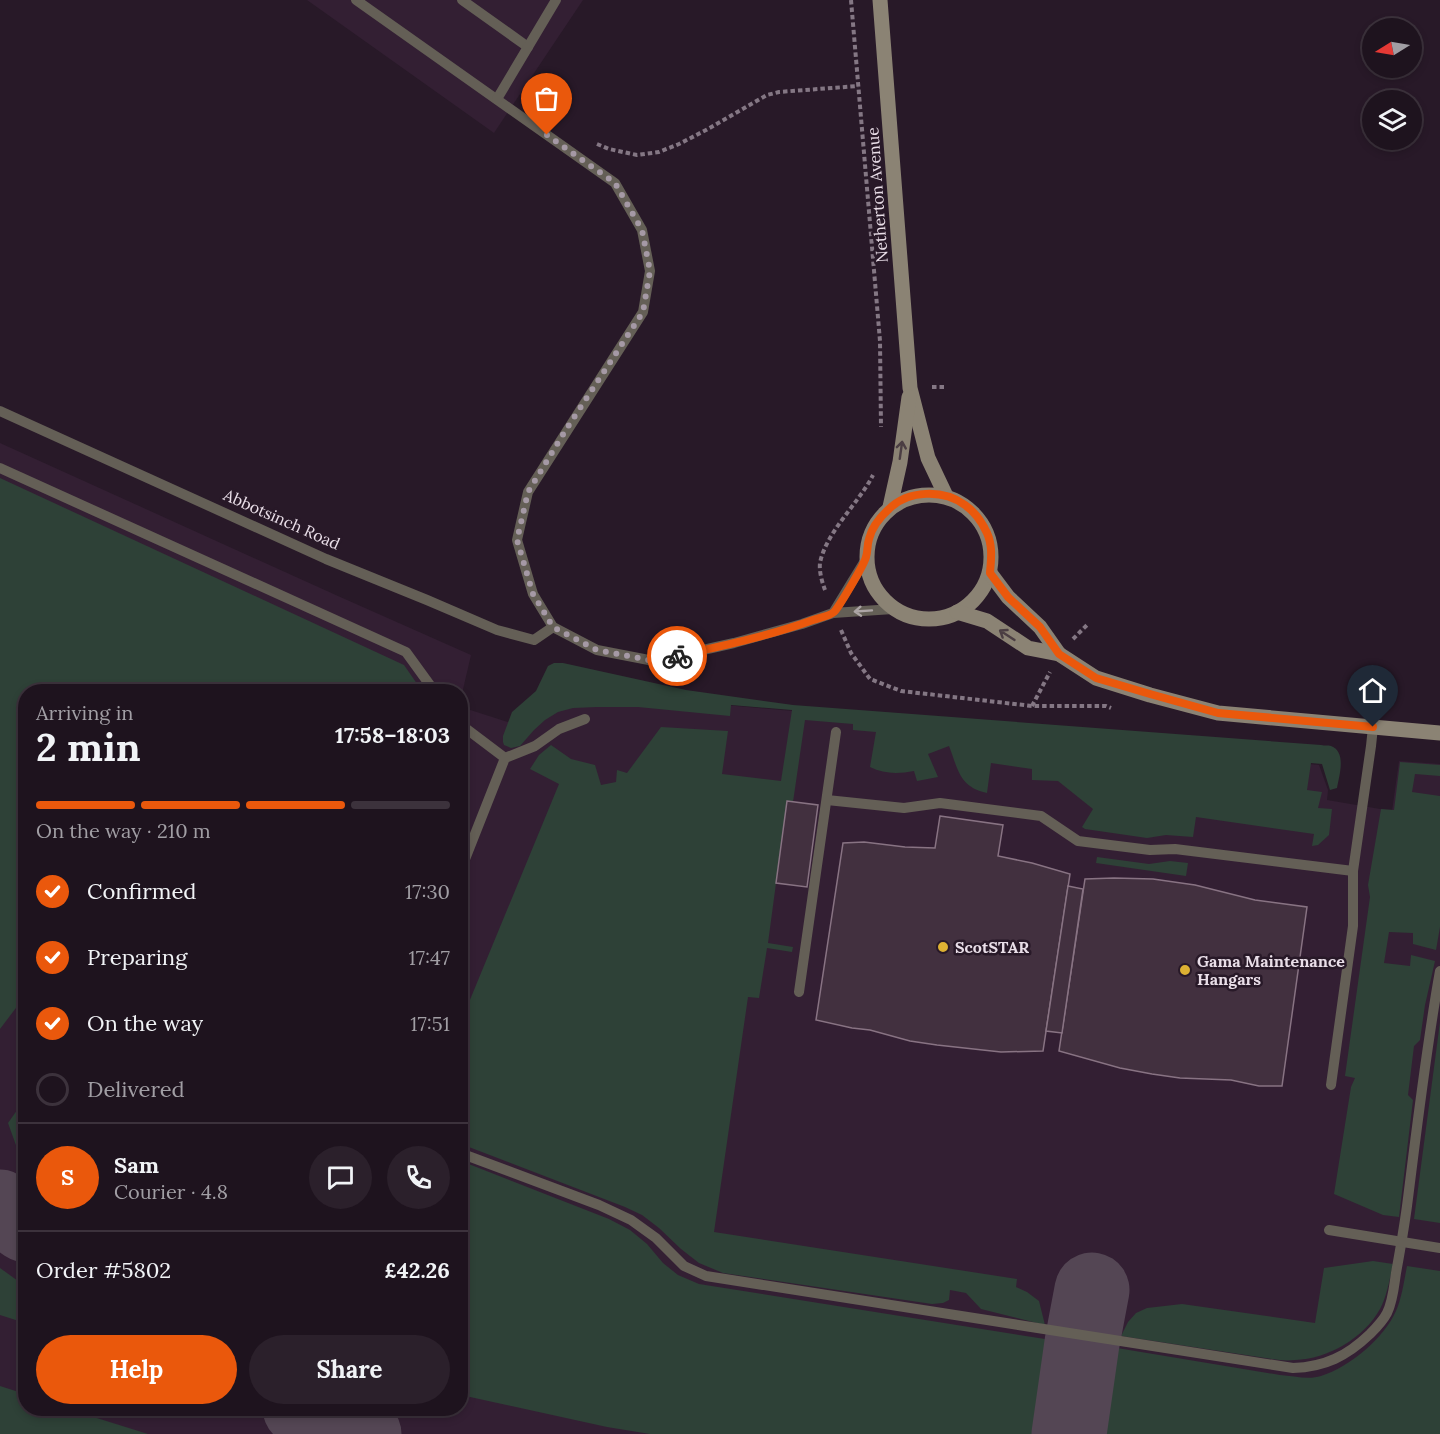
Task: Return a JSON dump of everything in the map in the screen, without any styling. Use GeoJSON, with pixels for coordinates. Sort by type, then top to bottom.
{"type":"FeatureCollection","features":[{"type":"Feature","properties":{"kind":"street","name":"Netherton Avenue"},"geometry":{"type":"LineString","coordinates":[[880,0],[910,388],[928,458],[946,496]]}},
{"type":"Feature","properties":{"kind":"street","name":"Netherton Avenue"},"geometry":{"type":"LineString","coordinates":[[890,507],[900,462],[910,388]]}},
{"type":"Feature","properties":{"kind":"street"},"geometry":{"type":"LineString","coordinates":[[927,494],[946,496],[964,504],[979,518],[988,535],[992,554],[990,573],[974,601],[957,612],[931,620],[912,617],[893,609],[879,595],[870,578],[866,559],[869,539],[877,521],[890,507],[908,497],[927,494]]}},
{"type":"Feature","properties":{"kind":"street"},"geometry":{"type":"LineString","coordinates":[[990,573],[1008,597],[1040,627],[1059,654],[1096,678],[1218,713],[1440,733]]}},
{"type":"Feature","properties":{"kind":"street"},"geometry":{"type":"LineString","coordinates":[[957,612],[987,621],[1028,648],[1059,654]]}},
{"type":"Feature","properties":{"kind":"lane"},"geometry":{"type":"LineString","coordinates":[[356,0],[615,183],[642,230],[650,271],[643,312],[528,492],[517,540],[533,594],[553,627],[597,650],[654,661],[734,643],[833,613],[893,609]]}},
{"type":"Feature","properties":{"kind":"lane"},"geometry":{"type":"LineString","coordinates":[[462,0],[528,47]]}},
{"type":"Feature","properties":{"kind":"lane"},"geometry":{"type":"LineString","coordinates":[[497,99],[556,0]]}},
{"type":"Feature","properties":{"kind":"lane","name":"Abbotsinch Road"},"geometry":{"type":"LineString","coordinates":[[0,411],[326,560],[497,630],[534,640],[553,627]]}},
{"type":"Feature","properties":{"kind":"lane"},"geometry":{"type":"LineString","coordinates":[[0,468],[406,652],[429,684]]}},
{"type":"Feature","properties":{"kind":"lane"},"geometry":{"type":"LineString","coordinates":[[833,613],[866,559]]}},
{"type":"Feature","properties":{"kind":"lane"},"geometry":{"type":"LineString","coordinates":[[468,852],[505,758],[535,746],[559,729],[585,719]]}},
{"type":"Feature","properties":{"kind":"lane"},"geometry":{"type":"LineString","coordinates":[[1331,1085],[1353,927],[1353,871],[1373,727]]}},
{"type":"Feature","properties":{"kind":"lane"},"geometry":{"type":"LineString","coordinates":[[468,730],[505,758]]}},
{"type":"Feature","properties":{"kind":"lane"},"geometry":{"type":"LineString","coordinates":[[800,992],[836,732]]}},
{"type":"Feature","properties":{"kind":"lane"},"geometry":{"type":"LineString","coordinates":[[827,800],[904,808],[940,803],[1041,816],[1078,841],[1150,850],[1175,849],[1353,871]]}},
{"type":"Feature","properties":{"kind":"lane"},"geometry":{"type":"LineString","coordinates":[[468,1156],[598,1205],[631,1220],[656,1238],[684,1266],[706,1276],[1293,1368],[1310,1368],[1346,1354],[1378,1326],[1387,1313],[1402,1241],[1440,971]]}},
{"type":"Feature","properties":{"kind":"lane"},"geometry":{"type":"LineString","coordinates":[[1329,1230],[1440,1248]]}},
{"type":"Feature","properties":{"kind":"path"},"geometry":{"type":"LineString","coordinates":[[851,0],[880,341],[881,432]]}},
{"type":"Feature","properties":{"kind":"path"},"geometry":{"type":"LineString","coordinates":[[592,142],[609,149],[637,155],[659,152],[706,130],[767,95],[779,92],[858,86]]}},
{"type":"Feature","properties":{"kind":"path"},"geometry":{"type":"LineString","coordinates":[[877,467],[867,487],[834,532],[825,548],[820,564],[823,583],[833,613],[851,653],[870,679],[902,691],[1032,706],[1106,706],[1117,709]]}},
{"type":"Feature","properties":{"kind":"shaded area"},"geometry":{"type":"Polygon","coordinates":[[[307,0],[583,0],[494,133],[307,0]]]}},
{"type":"Feature","properties":{"kind":"shaded area"},"geometry":{"type":"Polygon","coordinates":[[[0,443],[471,655],[464,684],[18,684],[18,1416],[468,1416],[468,709],[511,723],[555,690],[1097,738],[1098,745],[1319,765],[1328,790],[1327,800],[1392,811],[1399,761],[1440,764],[1440,1434],[0,1434],[0,443]]]}},
{"type":"Feature","properties":{"kind":"green space"},"geometry":{"type":"Polygon","coordinates":[[[0,478],[404,665],[417,684],[18,684],[18,1005],[0,1029],[0,478]]]}},
{"type":"Feature","properties":{"kind":"green space"},"geometry":{"type":"Polygon","coordinates":[[[563,663],[686,690],[793,705],[1331,746],[1336,749],[1341,765],[1337,788],[1330,790],[1322,764],[1311,763],[1307,790],[1322,792],[1318,808],[1332,809],[1329,835],[1318,845],[1312,846],[1314,834],[1196,817],[1193,837],[1166,835],[1147,838],[1085,829],[1082,827],[1093,809],[1058,781],[1032,780],[1032,769],[991,763],[987,793],[965,782],[949,746],[928,754],[938,777],[917,781],[914,771],[891,773],[870,767],[876,732],[853,730],[853,724],[805,720],[793,802],[787,801],[768,943],[793,947],[792,952],[767,948],[759,998],[748,997],[714,1232],[1017,1279],[1016,1287],[1039,1301],[1045,1325],[981,1309],[966,1293],[950,1290],[949,1300],[932,1304],[723,1273],[699,1263],[642,1215],[468,1147],[468,1005],[559,784],[530,769],[539,755],[551,745],[571,759],[595,765],[601,785],[616,782],[617,770],[627,773],[661,727],[728,731],[722,774],[781,781],[792,710],[731,705],[730,716],[638,707],[573,708],[558,712],[545,720],[520,746],[511,748],[504,745],[503,736],[512,712],[536,691],[548,666],[563,663]]]}},
{"type":"Feature","properties":{"kind":"green space"},"geometry":{"type":"Polygon","coordinates":[[[1400,762],[1440,765],[1440,776],[1415,774],[1412,792],[1440,796],[1440,927],[1436,950],[1413,944],[1413,933],[1389,932],[1384,963],[1410,966],[1411,955],[1435,961],[1420,1040],[1414,1046],[1408,1095],[1413,1100],[1399,1217],[1383,1215],[1334,1194],[1351,1087],[1355,1078],[1345,1076],[1370,897],[1368,885],[1381,809],[1394,810],[1400,762]]]}},
{"type":"Feature","properties":{"kind":"green space"},"geometry":{"type":"Polygon","coordinates":[[[1097,857],[1149,864],[1170,861],[1188,863],[1186,876],[1096,863],[1097,857]]]}},
{"type":"Feature","properties":{"kind":"green space"},"geometry":{"type":"Polygon","coordinates":[[[1440,1022],[1440,1223],[1414,1219],[1440,1022]]]}},
{"type":"Feature","properties":{"kind":"green space"},"geometry":{"type":"Polygon","coordinates":[[[18,1109],[18,1149],[17,1148],[8,1123],[18,1109]]]}},
{"type":"Feature","properties":{"kind":"green space"},"geometry":{"type":"Polygon","coordinates":[[[468,1164],[609,1219],[630,1230],[678,1275],[699,1284],[1045,1339],[1046,1352],[1035,1434],[650,1434],[607,1427],[468,1397],[468,1164]]]}},
{"type":"Feature","properties":{"kind":"green space"},"geometry":{"type":"Polygon","coordinates":[[[1373,1261],[1393,1264],[1380,1309],[1355,1338],[1320,1356],[1280,1360],[1121,1336],[1136,1313],[1147,1308],[1182,1304],[1315,1323],[1324,1268],[1373,1261]]]}},
{"type":"Feature","properties":{"kind":"green space"},"geometry":{"type":"Polygon","coordinates":[[[1407,1266],[1440,1271],[1440,1434],[1103,1434],[1111,1369],[1117,1348],[1280,1375],[1306,1378],[1321,1376],[1354,1359],[1375,1341],[1391,1321],[1403,1289],[1407,1266]]]}},
{"type":"Feature","properties":{"kind":"green space"},"geometry":{"type":"Polygon","coordinates":[[[0,1268],[18,1281],[18,1321],[0,1315],[0,1268]]]}},
{"type":"Feature","properties":{"kind":"green space"},"geometry":{"type":"Polygon","coordinates":[[[0,1386],[18,1392],[18,1416],[90,1416],[148,1434],[0,1434],[0,1386]]]}},
{"type":"Feature","properties":{"kind":"building"},"geometry":{"type":"Polygon","coordinates":[[[787,801],[818,805],[807,887],[776,883],[787,801]]]}},
{"type":"Feature","properties":{"kind":"building","name":"ScotSTAR"},"geometry":{"type":"Polygon","coordinates":[[[940,816],[1003,825],[998,856],[1070,874],[1043,1051],[1001,1052],[937,1045],[816,1020],[843,843],[864,842],[935,848],[940,816]]]}},
{"type":"Feature","properties":{"kind":"building","name":"Gama Maintenance Hangars"},"geometry":{"type":"Polygon","coordinates":[[[1085,879],[1153,879],[1195,885],[1255,900],[1307,907],[1282,1086],[1259,1086],[1231,1080],[1180,1078],[1152,1074],[1120,1068],[1059,1051],[1085,879]]]}},
{"type":"Feature","properties":{"kind":"building"},"geometry":{"type":"Polygon","coordinates":[[[1068,886],[1083,889],[1062,1033],[1046,1031],[1068,886]]]}},
{"type":"Feature","properties":{"kind":"taxiway"},"geometry":{"type":"LineString","coordinates":[[0,1207],[18,1219]]}},
{"type":"Feature","properties":{"kind":"taxiway"},"geometry":{"type":"LineString","coordinates":[[1069,1434],[1092,1290]]}},
{"type":"Feature","properties":{"kind":"taxiway"},"geometry":{"type":"LineString","coordinates":[[320,1416],[364,1434]]}},
{"type":"Feature","properties":{"kind":"way so far"},"geometry":{"type":"LineString","coordinates":[[547,135],[615,183],[642,230],[650,271],[643,312],[528,492],[517,540],[533,594],[553,627],[597,650],[654,661],[677,656]]}},
{"type":"Feature","properties":{"kind":"place","name":"ScotSTAR"},"geometry":{"type":"Point","coordinates":[943,947]}},
{"type":"Feature","properties":{"kind":"place","name":"Gama Maintenance Hangars"},"geometry":{"type":"Point","coordinates":[1185,970]}},
{"type":"Feature","properties":{"kind":"route"},"geometry":{"type":"LineString","coordinates":[[677,656],[780,631],[833,613],[866,559],[869,539],[877,521],[890,507],[908,497],[927,494],[946,496],[964,504],[979,518],[988,535],[992,554],[990,573],[1008,597],[1040,627],[1059,654],[1096,678],[1218,713],[1373,727]]}}]}
